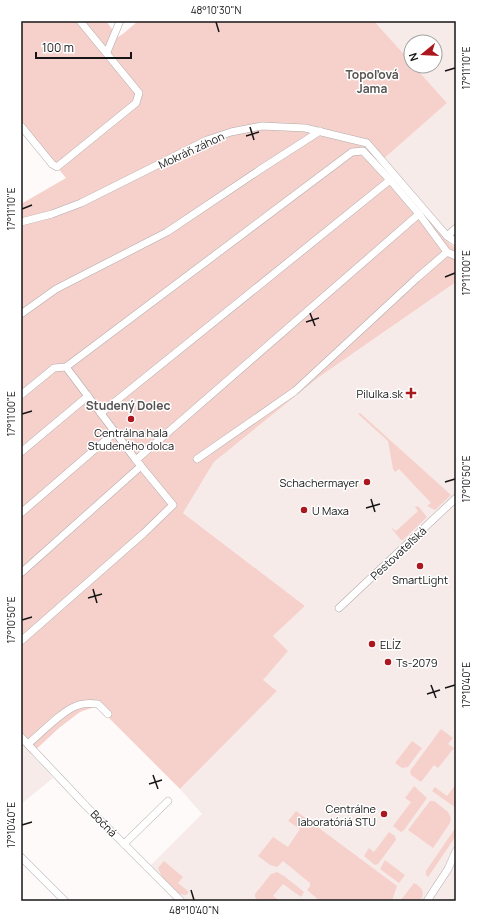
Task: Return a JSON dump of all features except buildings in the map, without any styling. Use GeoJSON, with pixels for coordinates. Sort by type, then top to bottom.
{"type":"FeatureCollection","features":[{"type":"Feature","properties":{"kind":"street"},"geometry":{"type":"LineString","coordinates":[[21,126],[52,164],[57,167],[136,103],[139,93],[107,52],[80,21]]}},
{"type":"Feature","properties":{"kind":"street"},"geometry":{"type":"LineString","coordinates":[[107,52],[120,21]]}},
{"type":"Feature","properties":{"kind":"street","name":"Mokráň záhon"},"geometry":{"type":"LineString","coordinates":[[21,222],[52,214],[81,203],[194,146],[219,136],[230,132],[262,126],[305,128],[367,143],[447,236],[456,242]]}},
{"type":"Feature","properties":{"kind":"street"},"geometry":{"type":"LineString","coordinates":[[21,314],[56,289],[167,232],[320,131]]}},
{"type":"Feature","properties":{"kind":"street"},"geometry":{"type":"LineString","coordinates":[[21,395],[54,368],[66,367],[352,152],[363,151],[419,214],[447,252],[456,256]]}},
{"type":"Feature","properties":{"kind":"street"},"geometry":{"type":"LineString","coordinates":[[102,413],[390,180]]}},
{"type":"Feature","properties":{"kind":"street"},"geometry":{"type":"LineString","coordinates":[[21,574],[139,463],[419,214]]}},
{"type":"Feature","properties":{"kind":"street"},"geometry":{"type":"LineString","coordinates":[[447,236],[456,228]]}},
{"type":"Feature","properties":{"kind":"street"},"geometry":{"type":"LineString","coordinates":[[197,459],[295,391],[447,252]]}},
{"type":"Feature","properties":{"kind":"street"},"geometry":{"type":"LineString","coordinates":[[21,641],[144,533],[173,505],[66,367]]}},
{"type":"Feature","properties":{"kind":"street"},"geometry":{"type":"LineString","coordinates":[[21,452],[88,396]]}},
{"type":"Feature","properties":{"kind":"street"},"geometry":{"type":"LineString","coordinates":[[21,513],[115,432]]}},
{"type":"Feature","properties":{"kind":"street","name":"Pestovateľská"},"geometry":{"type":"LineString","coordinates":[[339,608],[456,498]]}},
{"type":"Feature","properties":{"kind":"street"},"geometry":{"type":"LineString","coordinates":[[28,744],[56,719],[75,706],[87,703],[98,704],[108,714]]}},
{"type":"Feature","properties":{"kind":"street","name":"Bočná"},"geometry":{"type":"LineString","coordinates":[[21,737],[181,901]]}},
{"type":"Feature","properties":{"kind":"street"},"geometry":{"type":"LineString","coordinates":[[124,844],[168,801]]}},
{"type":"Feature","properties":{"kind":"street"},"geometry":{"type":"LineString","coordinates":[[427,901],[448,869],[456,852]]}},
{"type":"Feature","properties":{"kind":"street"},"geometry":{"type":"LineString","coordinates":[[21,857],[65,901]]}},
{"type":"Feature","properties":{"kind":"shaded area"},"geometry":{"type":"Polygon","coordinates":[[[26,21],[106,21],[118,37],[138,21],[374,21],[403,53],[403,74],[421,74],[447,103],[380,162],[450,244],[456,248],[456,282],[319,377],[214,462],[183,513],[305,606],[273,636],[288,651],[263,680],[277,691],[180,789],[97,706],[80,712],[59,728],[31,754],[21,743],[21,204],[66,178],[21,123],[21,25],[26,21]]]}},
{"type":"Feature","properties":{"kind":"shaded area"},"geometry":{"type":"Polygon","coordinates":[[[374,21],[456,21],[456,248],[450,244],[380,162],[447,103],[421,74],[443,74],[443,34],[403,34],[403,53],[374,21]]]}},
{"type":"Feature","properties":{"kind":"shaded area"},"geometry":{"type":"Polygon","coordinates":[[[456,282],[456,901],[180,901],[147,869],[202,814],[180,789],[277,691],[263,680],[273,636],[305,606],[183,513],[214,462],[319,377],[456,282]]]}},
{"type":"Feature","properties":{"kind":"shaded area"},"geometry":{"type":"Polygon","coordinates":[[[360,413],[451,495],[435,510],[427,506],[431,503],[399,469],[395,472],[393,469],[388,441],[358,414],[360,413]]]}},
{"type":"Feature","properties":{"kind":"shaded area"},"geometry":{"type":"Polygon","coordinates":[[[415,507],[419,507],[427,517],[403,540],[401,540],[392,528],[396,531],[418,511],[415,507]]]}},
{"type":"Feature","properties":{"kind":"shaded area"},"geometry":{"type":"Polygon","coordinates":[[[441,729],[453,738],[448,744],[454,748],[438,768],[434,765],[421,782],[411,775],[410,771],[441,729]]]}},
{"type":"Feature","properties":{"kind":"shaded area"},"geometry":{"type":"Polygon","coordinates":[[[412,741],[422,748],[408,767],[402,768],[395,763],[412,741]]]}},
{"type":"Feature","properties":{"kind":"shaded area"},"geometry":{"type":"Polygon","coordinates":[[[21,743],[53,778],[21,804],[21,743]]]}},
{"type":"Feature","properties":{"kind":"shaded area"},"geometry":{"type":"Polygon","coordinates":[[[456,784],[456,808],[432,791],[435,787],[447,796],[456,784]]]}},
{"type":"Feature","properties":{"kind":"shaded area"},"geometry":{"type":"Polygon","coordinates":[[[414,786],[427,798],[401,832],[393,826],[411,802],[405,798],[414,786]]]}},
{"type":"Feature","properties":{"kind":"shaded area"},"geometry":{"type":"Polygon","coordinates":[[[430,801],[434,801],[448,812],[451,818],[450,823],[433,848],[408,830],[430,801]]]}},
{"type":"Feature","properties":{"kind":"shaded area"},"geometry":{"type":"Polygon","coordinates":[[[296,811],[397,886],[392,901],[320,901],[307,890],[310,883],[283,861],[277,867],[270,865],[258,856],[273,837],[288,847],[300,829],[288,821],[296,811]]]}},
{"type":"Feature","properties":{"kind":"shaded area"},"geometry":{"type":"Polygon","coordinates":[[[456,827],[456,836],[428,877],[426,875],[426,871],[456,827]]]}},
{"type":"Feature","properties":{"kind":"shaded area"},"geometry":{"type":"Polygon","coordinates":[[[389,832],[395,836],[396,840],[378,864],[375,865],[364,856],[369,848],[374,852],[389,832]]]}},
{"type":"Feature","properties":{"kind":"shaded area"},"geometry":{"type":"Polygon","coordinates":[[[385,860],[405,875],[399,883],[380,869],[385,860]]]}},
{"type":"Feature","properties":{"kind":"shaded area"},"geometry":{"type":"Polygon","coordinates":[[[164,861],[183,877],[178,883],[189,892],[186,895],[172,890],[165,882],[158,868],[164,861]]]}},
{"type":"Feature","properties":{"kind":"shaded area"},"geometry":{"type":"Polygon","coordinates":[[[277,872],[304,892],[301,897],[283,884],[273,896],[280,901],[258,901],[255,894],[271,874],[277,872]]]}},
{"type":"Feature","properties":{"kind":"shaded area"},"geometry":{"type":"Polygon","coordinates":[[[414,883],[419,886],[423,893],[420,901],[400,901],[414,883]]]}},
{"type":"Feature","properties":{"kind":"place","name":"Pilulka.sk"},"geometry":{"type":"Point","coordinates":[411,393]}},
{"type":"Feature","properties":{"kind":"place","name":"Centrálna hala Studeného dolca"},"geometry":{"type":"Point","coordinates":[131,419]}},
{"type":"Feature","properties":{"kind":"place","name":"Schachermayer"},"geometry":{"type":"Point","coordinates":[367,482]}},
{"type":"Feature","properties":{"kind":"place","name":"U Maxa"},"geometry":{"type":"Point","coordinates":[304,510]}},
{"type":"Feature","properties":{"kind":"place","name":"SmartLight"},"geometry":{"type":"Point","coordinates":[420,566]}},
{"type":"Feature","properties":{"kind":"place","name":"ELÍZ"},"geometry":{"type":"Point","coordinates":[372,644]}},
{"type":"Feature","properties":{"kind":"place","name":"Ts-2079"},"geometry":{"type":"Point","coordinates":[388,662]}},
{"type":"Feature","properties":{"kind":"place","name":"Centrálne laboratóriá STU"},"geometry":{"type":"Point","coordinates":[384,814]}},
{"type":"Feature","properties":{"kind":"district","name":"Topoľová Jama"},"geometry":{"type":"Point","coordinates":[372,81]}},
{"type":"Feature","properties":{"kind":"district","name":"Studený Dolec"},"geometry":{"type":"Point","coordinates":[128,405]}}]}
